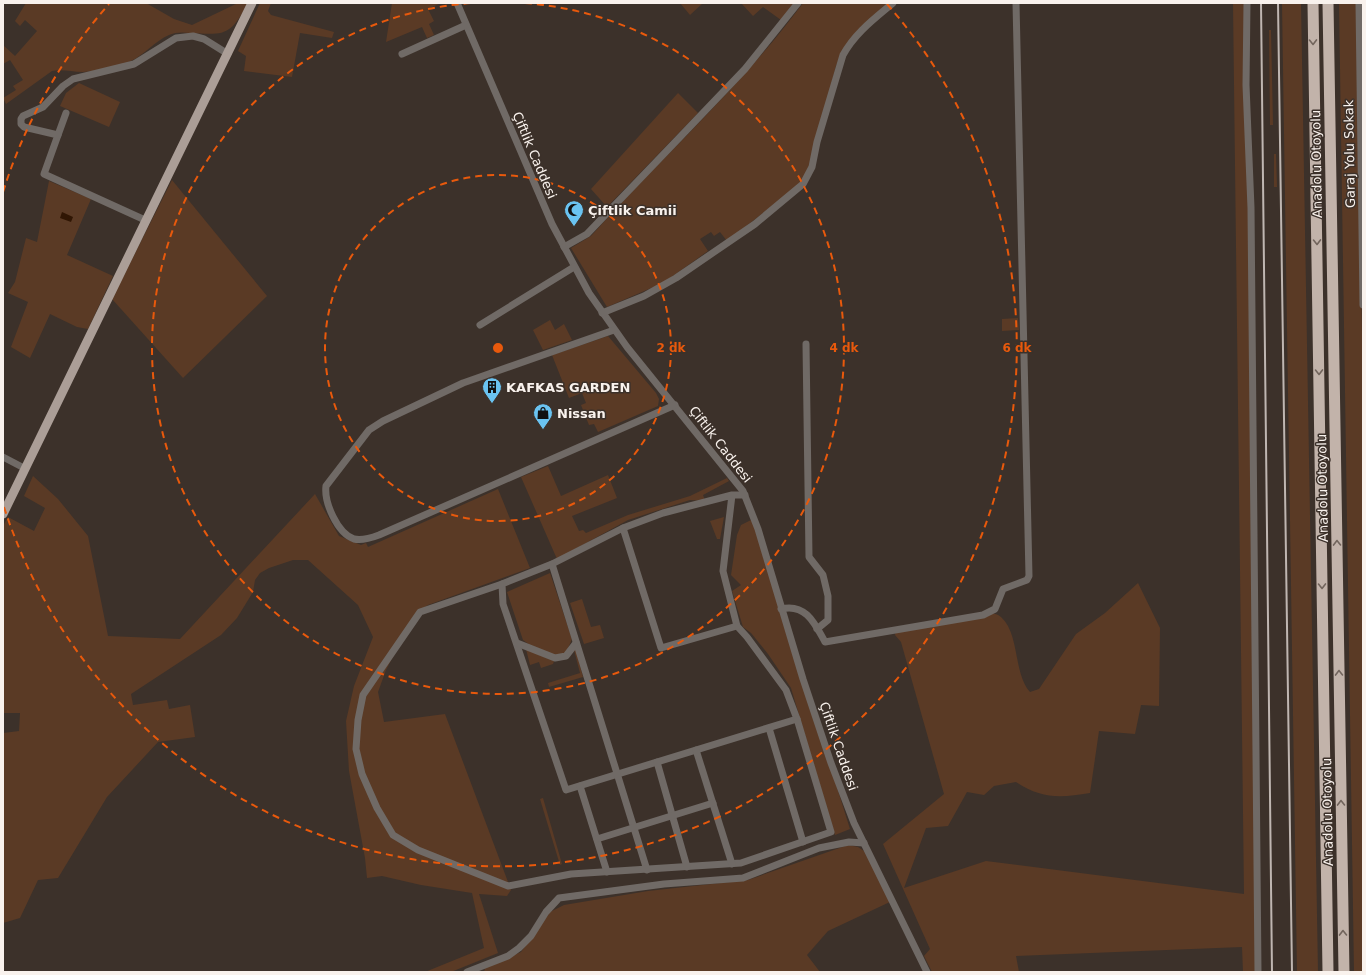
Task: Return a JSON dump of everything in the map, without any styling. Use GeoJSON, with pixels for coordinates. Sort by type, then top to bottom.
{"type":"FeatureCollection","features":[{"type":"Feature","properties":{"kind":"highway","name":"Anadolu Otoyolu"},"geometry":{"type":"LineString","coordinates":[[1313,3],[1328,972]]}},
{"type":"Feature","properties":{"kind":"highway","name":"Anadolu Otoyolu"},"geometry":{"type":"LineString","coordinates":[[1328,3],[1344,972]]}},
{"type":"Feature","properties":{"kind":"main road"},"geometry":{"type":"LineString","coordinates":[[3,514],[24,468],[252,3]]}},
{"type":"Feature","properties":{"kind":"street","name":"Çiftlik Caddesi"},"geometry":{"type":"LineString","coordinates":[[457,3],[574,267],[614,330],[675,405],[745,496],[758,529],[781,609],[831,764],[854,823],[927,972]]}},
{"type":"Feature","properties":{"kind":"street"},"geometry":{"type":"LineString","coordinates":[[564,247],[587,234],[681,136],[745,69],[798,3]]}},
{"type":"Feature","properties":{"kind":"street"},"geometry":{"type":"LineString","coordinates":[[602,313],[644,296],[676,278],[755,224],[803,184],[812,167],[817,142],[843,54],[849,43],[858,33],[893,3]]}},
{"type":"Feature","properties":{"kind":"street"},"geometry":{"type":"LineString","coordinates":[[781,609],[791,607],[806,612],[826,642],[983,615],[995,609],[1003,589],[1027,580],[1029,576],[1016,3]]}},
{"type":"Feature","properties":{"kind":"street"},"geometry":{"type":"LineString","coordinates":[[1247,3],[1246,85],[1251,208],[1258,972]]}},
{"type":"Feature","properties":{"kind":"street","name":"Garaj Yolu Sokak"},"geometry":{"type":"LineString","coordinates":[[1359,3],[1363,305]]}},
{"type":"Feature","properties":{"kind":"street"},"geometry":{"type":"LineString","coordinates":[[402,54],[466,25]]}},
{"type":"Feature","properties":{"kind":"street"},"geometry":{"type":"LineString","coordinates":[[58,135],[24,127],[21,124],[21,120],[23,116],[43,107],[63,86],[73,79],[134,64],[170,41],[181,37],[193,36],[204,39],[228,54]]}},
{"type":"Feature","properties":{"kind":"street"},"geometry":{"type":"LineString","coordinates":[[66,113],[44,174],[145,220]]}},
{"type":"Feature","properties":{"kind":"street"},"geometry":{"type":"LineString","coordinates":[[480,325],[574,267]]}},
{"type":"Feature","properties":{"kind":"street"},"geometry":{"type":"LineString","coordinates":[[614,330],[463,383],[401,411],[370,430],[326,486],[325,494],[330,511],[344,532],[357,539],[379,535],[675,405]]}},
{"type":"Feature","properties":{"kind":"street"},"geometry":{"type":"LineString","coordinates":[[806,344],[809,556],[823,575],[828,596],[828,620],[817,629]]}},
{"type":"Feature","properties":{"kind":"street"},"geometry":{"type":"LineString","coordinates":[[3,456],[24,468]]}},
{"type":"Feature","properties":{"kind":"street"},"geometry":{"type":"LineString","coordinates":[[732,495],[723,571],[736,626],[747,637],[786,690],[797,719],[831,832],[741,863],[571,874],[508,886],[418,850],[394,836],[377,808],[362,774],[356,749],[358,720],[363,695],[420,612],[502,584],[552,564],[623,528],[663,514],[732,495],[745,496]]}},
{"type":"Feature","properties":{"kind":"street"},"geometry":{"type":"LineString","coordinates":[[623,528],[661,648],[736,626]]}},
{"type":"Feature","properties":{"kind":"street"},"geometry":{"type":"LineString","coordinates":[[552,564],[647,870]]}},
{"type":"Feature","properties":{"kind":"street"},"geometry":{"type":"LineString","coordinates":[[502,584],[503,604],[566,790],[797,719]]}},
{"type":"Feature","properties":{"kind":"street"},"geometry":{"type":"LineString","coordinates":[[517,643],[555,658],[566,656],[576,643]]}},
{"type":"Feature","properties":{"kind":"street"},"geometry":{"type":"LineString","coordinates":[[769,728],[803,842]]}},
{"type":"Feature","properties":{"kind":"street"},"geometry":{"type":"LineString","coordinates":[[696,750],[732,864]]}},
{"type":"Feature","properties":{"kind":"street"},"geometry":{"type":"LineString","coordinates":[[657,762],[687,867]]}},
{"type":"Feature","properties":{"kind":"street"},"geometry":{"type":"LineString","coordinates":[[580,786],[607,872]]}},
{"type":"Feature","properties":{"kind":"street"},"geometry":{"type":"LineString","coordinates":[[597,839],[713,803]]}},
{"type":"Feature","properties":{"kind":"street"},"geometry":{"type":"LineString","coordinates":[[467,972],[477,970],[508,956],[519,948],[531,936],[546,912],[559,898],[664,884],[743,878],[818,848],[848,842],[864,843]]}},
{"type":"Feature","properties":{"kind":"shaded area"},"geometry":{"type":"Polygon","coordinates":[[[26,3],[146,3],[174,19],[192,25],[238,3],[248,3],[236,22],[226,31],[212,34],[182,32],[171,34],[131,61],[95,71],[52,71],[6,104],[3,98],[16,90],[13,86],[23,80],[10,60],[3,64],[3,45],[15,56],[37,31],[25,20],[20,26],[15,21],[26,3]]]}},
{"type":"Feature","properties":{"kind":"shaded area"},"geometry":{"type":"Polygon","coordinates":[[[260,3],[271,3],[268,11],[271,15],[334,32],[332,38],[300,33],[292,77],[244,71],[246,56],[238,51],[260,3]]]}},
{"type":"Feature","properties":{"kind":"shaded area"},"geometry":{"type":"Polygon","coordinates":[[[392,3],[441,3],[428,9],[434,21],[429,24],[434,35],[427,38],[422,27],[386,42],[392,3]]]}},
{"type":"Feature","properties":{"kind":"shaded area"},"geometry":{"type":"Polygon","coordinates":[[[680,3],[703,3],[690,15],[680,3]]]}},
{"type":"Feature","properties":{"kind":"shaded area"},"geometry":{"type":"Polygon","coordinates":[[[741,3],[794,3],[781,20],[763,7],[753,16],[741,3]]]}},
{"type":"Feature","properties":{"kind":"shaded area"},"geometry":{"type":"Polygon","coordinates":[[[803,3],[890,3],[858,30],[841,55],[836,66],[810,166],[799,185],[727,241],[720,232],[714,236],[711,232],[700,239],[708,251],[663,283],[607,307],[571,248],[591,236],[727,94],[779,34],[803,3]]]}},
{"type":"Feature","properties":{"kind":"shaded area"},"geometry":{"type":"Polygon","coordinates":[[[1233,3],[1246,3],[1257,972],[1243,972],[1242,947],[1016,956],[1019,972],[932,972],[924,956],[930,949],[883,844],[944,794],[901,642],[895,635],[896,628],[987,611],[998,615],[1007,624],[1011,633],[1021,675],[1030,692],[1039,689],[1076,634],[1105,613],[1138,583],[1160,628],[1159,706],[1141,705],[1135,734],[1099,731],[1090,793],[1069,796],[1052,796],[1034,792],[1016,782],[994,786],[984,795],[967,792],[948,826],[926,828],[904,888],[986,861],[1244,894],[1233,3]]]}},
{"type":"Feature","properties":{"kind":"shaded area"},"geometry":{"type":"Polygon","coordinates":[[[1282,3],[1301,3],[1318,972],[1297,972],[1282,3]]]}},
{"type":"Feature","properties":{"kind":"shaded area"},"geometry":{"type":"Polygon","coordinates":[[[1339,3],[1357,3],[1363,398],[1363,972],[1354,972],[1339,3]]]}},
{"type":"Feature","properties":{"kind":"shaded area"},"geometry":{"type":"Polygon","coordinates":[[[1269,30],[1271,30],[1273,125],[1270,125],[1269,30]]]}},
{"type":"Feature","properties":{"kind":"shaded area"},"geometry":{"type":"Polygon","coordinates":[[[79,83],[120,102],[109,127],[60,106],[66,93],[79,83]]]}},
{"type":"Feature","properties":{"kind":"shaded area"},"geometry":{"type":"Polygon","coordinates":[[[678,93],[698,113],[607,207],[591,189],[678,93]]]}},
{"type":"Feature","properties":{"kind":"shaded area"},"geometry":{"type":"Polygon","coordinates":[[[1274,154],[1276,154],[1277,187],[1274,187],[1274,154]]]}},
{"type":"Feature","properties":{"kind":"shaded area"},"geometry":{"type":"Polygon","coordinates":[[[172,180],[267,296],[183,378],[112,299],[172,180]]]}},
{"type":"Feature","properties":{"kind":"shaded area"},"geometry":{"type":"Polygon","coordinates":[[[49,181],[91,199],[67,255],[113,276],[88,329],[77,327],[50,314],[30,358],[11,347],[28,302],[8,293],[15,282],[26,238],[37,242],[49,181]]]}},
{"type":"Feature","properties":{"kind":"shaded area"},"geometry":{"type":"Polygon","coordinates":[[[62,212],[73,217],[71,222],[60,218],[62,212]]]}},
{"type":"Feature","properties":{"kind":"shaded area"},"geometry":{"type":"Polygon","coordinates":[[[1018,318],[1019,330],[1002,331],[1002,319],[1018,318]]]}},
{"type":"Feature","properties":{"kind":"shaded area"},"geometry":{"type":"Polygon","coordinates":[[[550,320],[555,330],[564,324],[572,340],[543,350],[533,330],[550,320]]]}},
{"type":"Feature","properties":{"kind":"shaded area"},"geometry":{"type":"Polygon","coordinates":[[[608,336],[656,393],[659,399],[658,406],[598,432],[594,424],[589,425],[581,405],[586,403],[582,393],[569,398],[552,355],[608,336]]]}},
{"type":"Feature","properties":{"kind":"shaded area"},"geometry":{"type":"Polygon","coordinates":[[[548,466],[561,496],[608,475],[617,498],[572,516],[579,531],[583,530],[586,533],[628,515],[690,496],[727,478],[729,481],[703,495],[705,501],[690,500],[628,520],[557,559],[521,477],[548,466]]]}},
{"type":"Feature","properties":{"kind":"shaded area"},"geometry":{"type":"Polygon","coordinates":[[[33,476],[58,499],[88,536],[108,636],[180,639],[315,494],[339,536],[361,545],[366,543],[368,547],[498,489],[530,568],[428,605],[415,614],[386,670],[378,692],[384,722],[445,714],[511,890],[507,896],[479,894],[498,953],[451,972],[425,972],[484,948],[472,893],[421,885],[382,876],[367,878],[365,858],[349,771],[346,721],[354,686],[373,637],[358,605],[308,560],[293,560],[269,568],[260,573],[255,580],[253,592],[237,618],[221,635],[131,694],[133,705],[167,700],[169,709],[190,705],[195,737],[158,742],[107,797],[58,878],[38,880],[20,918],[3,923],[3,733],[19,731],[20,713],[3,713],[3,526],[8,517],[34,531],[45,508],[24,496],[33,476]]]}},
{"type":"Feature","properties":{"kind":"shaded area"},"geometry":{"type":"Polygon","coordinates":[[[724,517],[720,539],[717,539],[710,521],[724,517]]]}},
{"type":"Feature","properties":{"kind":"shaded area"},"geometry":{"type":"Polygon","coordinates":[[[753,519],[850,829],[835,835],[791,688],[768,654],[751,633],[743,627],[732,591],[741,585],[731,575],[737,535],[741,525],[753,519]]]}},
{"type":"Feature","properties":{"kind":"shaded area"},"geometry":{"type":"Polygon","coordinates":[[[550,573],[572,639],[566,653],[559,656],[534,648],[523,640],[507,592],[550,573]]]}},
{"type":"Feature","properties":{"kind":"shaded area"},"geometry":{"type":"Polygon","coordinates":[[[582,599],[591,627],[600,625],[604,638],[584,644],[570,603],[582,599]]]}},
{"type":"Feature","properties":{"kind":"shaded area"},"geometry":{"type":"Polygon","coordinates":[[[526,649],[554,661],[553,664],[541,668],[539,662],[530,665],[526,649]]]}},
{"type":"Feature","properties":{"kind":"shaded area"},"geometry":{"type":"Polygon","coordinates":[[[574,650],[576,650],[583,677],[549,687],[548,683],[580,673],[574,650]]]}},
{"type":"Feature","properties":{"kind":"shaded area"},"geometry":{"type":"Polygon","coordinates":[[[543,798],[562,864],[560,865],[540,799],[543,798]]]}},
{"type":"Feature","properties":{"kind":"shaded area"},"geometry":{"type":"Polygon","coordinates":[[[848,845],[858,847],[864,851],[892,901],[828,931],[807,955],[820,972],[484,972],[485,968],[521,952],[550,912],[564,905],[648,891],[748,880],[848,845]]]}},
{"type":"Feature","properties":{"kind":"railway"},"geometry":{"type":"LineString","coordinates":[[1261,3],[1272,972]]}},
{"type":"Feature","properties":{"kind":"railway"},"geometry":{"type":"LineString","coordinates":[[1278,3],[1292,972]]}},
{"type":"Feature","properties":{"kind":"place","name":"Çiftlik Camii"},"geometry":{"type":"Point","coordinates":[574,227]}},
{"type":"Feature","properties":{"kind":"place","name":"KAFKAS GARDEN"},"geometry":{"type":"Point","coordinates":[492,404]}},
{"type":"Feature","properties":{"kind":"place","name":"Nissan"},"geometry":{"type":"Point","coordinates":[543,430]}}]}
